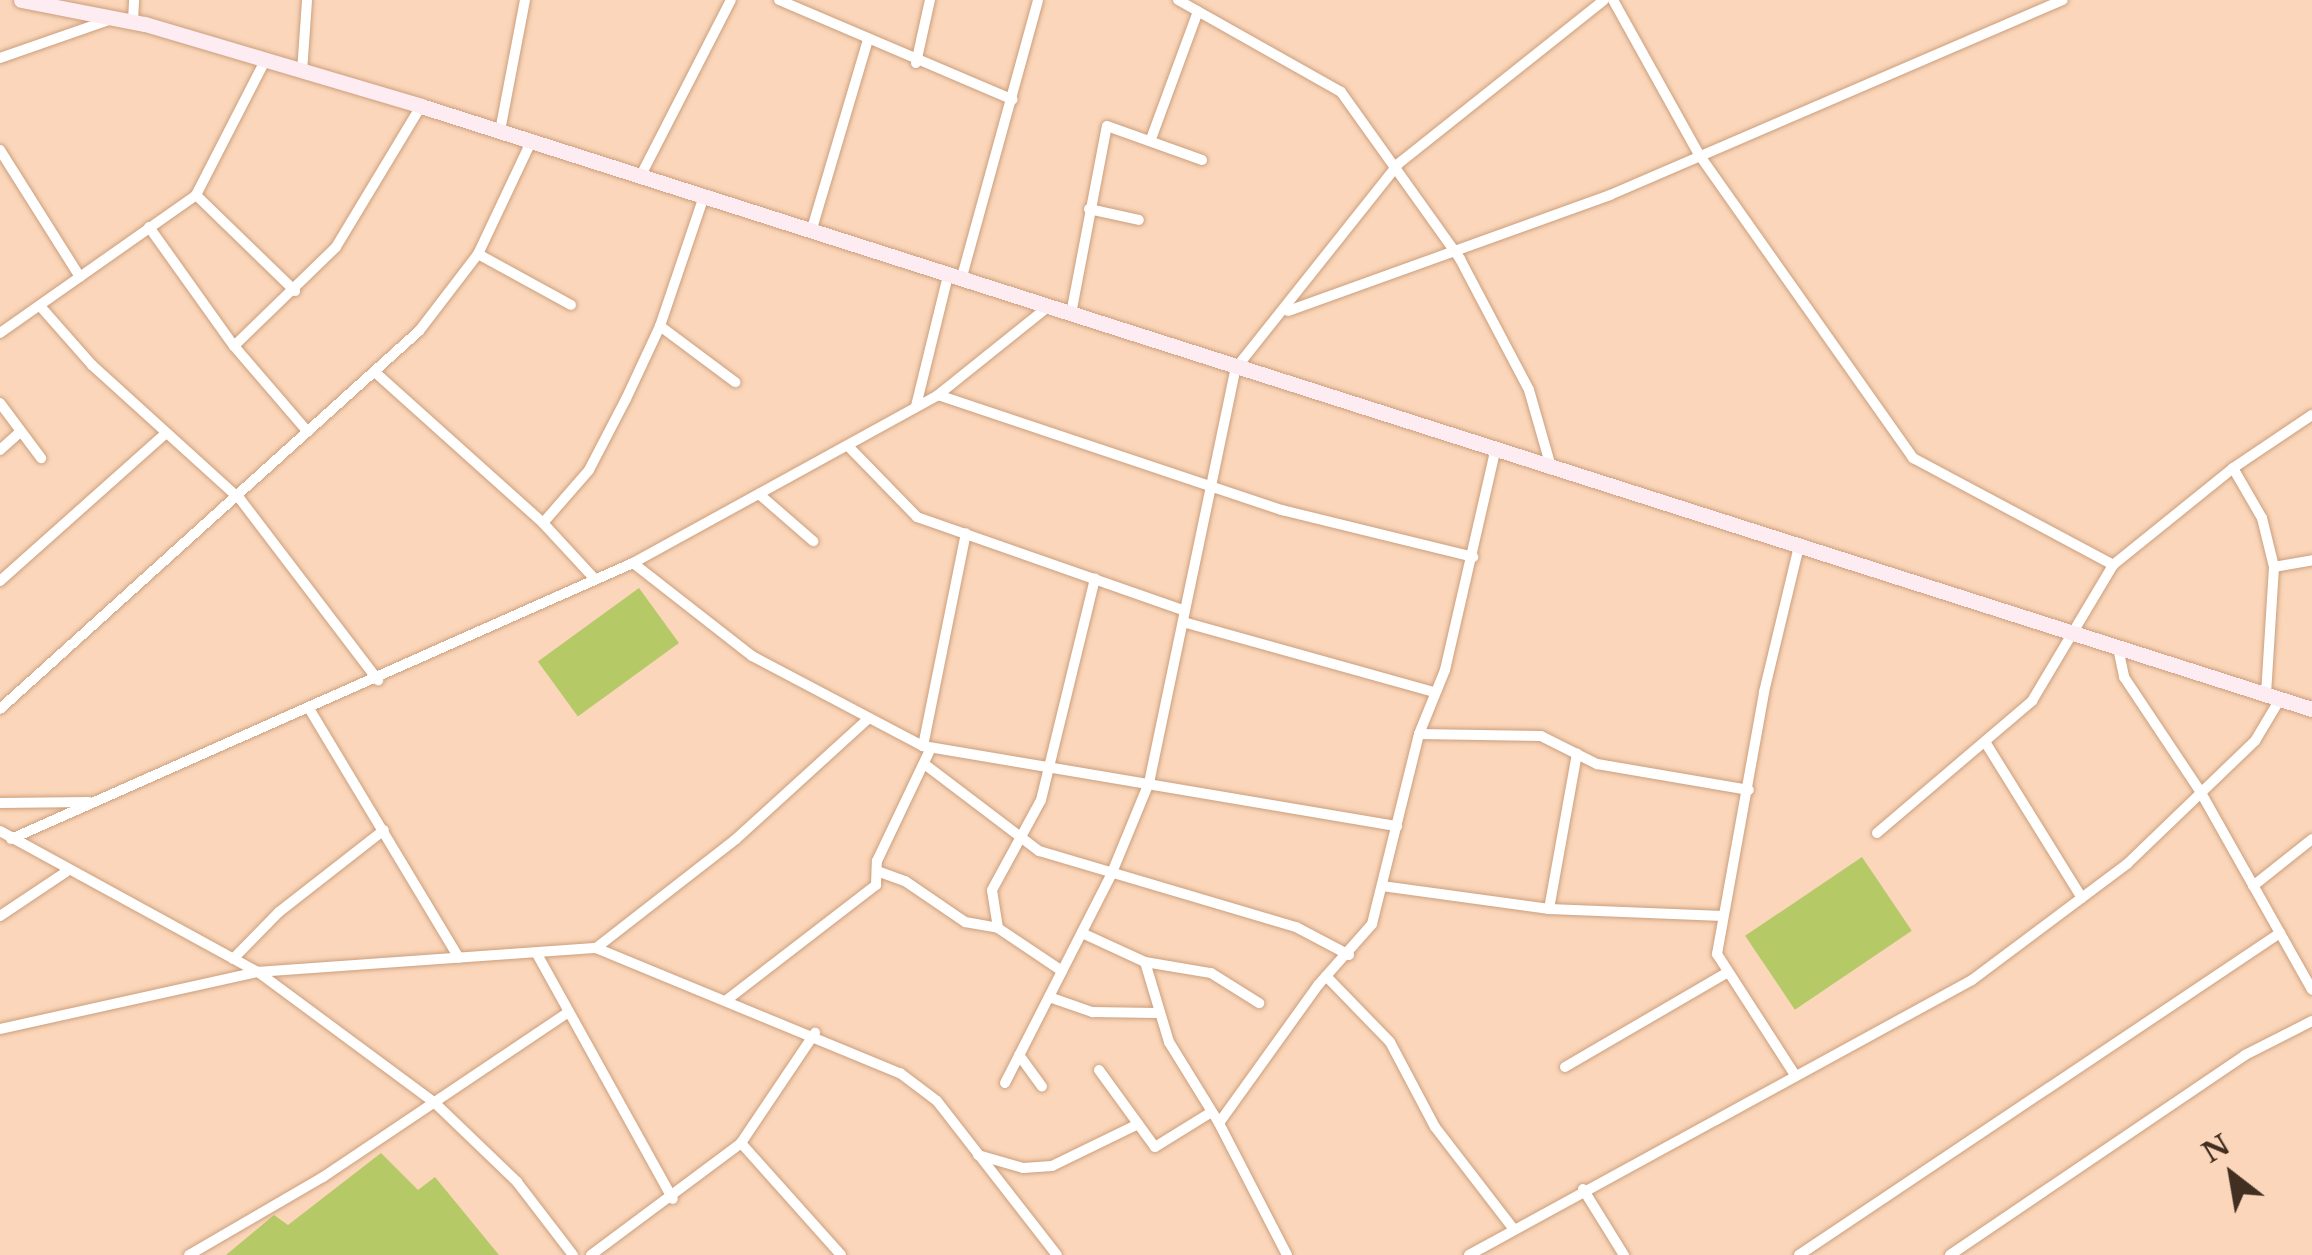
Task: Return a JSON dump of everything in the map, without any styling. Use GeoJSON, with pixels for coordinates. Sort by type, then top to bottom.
{"type":"FeatureCollection","features":[{"type":"Feature","properties":{"kind":"main road"},"geometry":{"type":"LineString","coordinates":[[21,0],[126,19],[421,106],[1494,452],[2312,709]]}},
{"type":"Feature","properties":{"kind":"street"},"geometry":{"type":"LineString","coordinates":[[0,58],[126,19],[134,0]]}},
{"type":"Feature","properties":{"kind":"street"},"geometry":{"type":"LineString","coordinates":[[302,72],[306,0]]}},
{"type":"Feature","properties":{"kind":"street"},"geometry":{"type":"LineString","coordinates":[[500,132],[525,0]]}},
{"type":"Feature","properties":{"kind":"street"},"geometry":{"type":"LineString","coordinates":[[640,178],[731,0]]}},
{"type":"Feature","properties":{"kind":"street"},"geometry":{"type":"LineString","coordinates":[[779,0],[867,42],[1012,100]]}},
{"type":"Feature","properties":{"kind":"street"},"geometry":{"type":"LineString","coordinates":[[916,63],[930,0]]}},
{"type":"Feature","properties":{"kind":"street"},"geometry":{"type":"LineString","coordinates":[[916,406],[1012,100],[1038,0]]}},
{"type":"Feature","properties":{"kind":"street"},"geometry":{"type":"LineString","coordinates":[[1178,0],[1341,92],[1398,164],[1455,252],[1528,390],[1552,470]]}},
{"type":"Feature","properties":{"kind":"street"},"geometry":{"type":"LineString","coordinates":[[1005,1082],[1111,875],[1148,783],[1236,368],[1288,311],[1398,164],[1604,0]]}},
{"type":"Feature","properties":{"kind":"street"},"geometry":{"type":"LineString","coordinates":[[1614,0],[1700,156],[1913,458],[2113,565]]}},
{"type":"Feature","properties":{"kind":"street"},"geometry":{"type":"LineString","coordinates":[[1288,311],[1455,252],[1700,156],[2063,0]]}},
{"type":"Feature","properties":{"kind":"street"},"geometry":{"type":"LineString","coordinates":[[1151,139],[1198,11]]}},
{"type":"Feature","properties":{"kind":"street"},"geometry":{"type":"LineString","coordinates":[[811,232],[867,42]]}},
{"type":"Feature","properties":{"kind":"street"},"geometry":{"type":"LineString","coordinates":[[0,333],[196,195],[265,61]]}},
{"type":"Feature","properties":{"kind":"street"},"geometry":{"type":"LineString","coordinates":[[234,346],[295,291],[336,247],[421,106]]}},
{"type":"Feature","properties":{"kind":"street"},"geometry":{"type":"LineString","coordinates":[[1071,314],[1107,126],[1202,160]]}},
{"type":"Feature","properties":{"kind":"street"},"geometry":{"type":"LineString","coordinates":[[0,709],[240,499],[419,331],[478,254],[531,142]]}},
{"type":"Feature","properties":{"kind":"street"},"geometry":{"type":"LineString","coordinates":[[0,150],[80,276]]}},
{"type":"Feature","properties":{"kind":"street"},"geometry":{"type":"LineString","coordinates":[[196,195],[295,291]]}},
{"type":"Feature","properties":{"kind":"street"},"geometry":{"type":"LineString","coordinates":[[543,523],[589,470],[660,326],[703,198]]}},
{"type":"Feature","properties":{"kind":"street"},"geometry":{"type":"LineString","coordinates":[[1090,209],[1140,220]]}},
{"type":"Feature","properties":{"kind":"street"},"geometry":{"type":"LineString","coordinates":[[150,228],[234,346],[308,432]]}},
{"type":"Feature","properties":{"kind":"street"},"geometry":{"type":"LineString","coordinates":[[478,254],[570,305]]}},
{"type":"Feature","properties":{"kind":"street"},"geometry":{"type":"LineString","coordinates":[[40,306],[165,434],[240,499],[378,680]]}},
{"type":"Feature","properties":{"kind":"street"},"geometry":{"type":"LineString","coordinates":[[11,838],[378,680],[593,578],[633,563],[938,395],[1048,307]]}},
{"type":"Feature","properties":{"kind":"street"},"geometry":{"type":"LineString","coordinates":[[660,326],[735,382]]}},
{"type":"Feature","properties":{"kind":"street"},"geometry":{"type":"LineString","coordinates":[[376,373],[543,523],[593,578]]}},
{"type":"Feature","properties":{"kind":"street"},"geometry":{"type":"LineString","coordinates":[[938,395],[1212,488],[1473,556]]}},
{"type":"Feature","properties":{"kind":"street"},"geometry":{"type":"LineString","coordinates":[[0,403],[41,458]]}},
{"type":"Feature","properties":{"kind":"street"},"geometry":{"type":"LineString","coordinates":[[1877,832],[1987,745],[2052,674],[2071,632],[2099,598],[2113,565],[2233,468],[2312,415]]}},
{"type":"Feature","properties":{"kind":"street"},"geometry":{"type":"LineString","coordinates":[[0,450],[20,432]]}},
{"type":"Feature","properties":{"kind":"street"},"geometry":{"type":"LineString","coordinates":[[0,581],[165,434]]}},
{"type":"Feature","properties":{"kind":"street"},"geometry":{"type":"LineString","coordinates":[[849,447],[918,517],[1095,579],[1183,616],[1434,692]]}},
{"type":"Feature","properties":{"kind":"street"},"geometry":{"type":"LineString","coordinates":[[1220,1123],[1326,976],[1372,924],[1418,734],[1473,556],[1494,452]]}},
{"type":"Feature","properties":{"kind":"street"},"geometry":{"type":"LineString","coordinates":[[1469,1255],[1583,1189],[1972,980],[2082,898],[2255,741],[2273,697],[2274,567],[2262,518],[2233,468]]}},
{"type":"Feature","properties":{"kind":"street"},"geometry":{"type":"LineString","coordinates":[[760,494],[813,542]]}},
{"type":"Feature","properties":{"kind":"street"},"geometry":{"type":"LineString","coordinates":[[728,1000],[870,892],[876,871],[927,766],[927,747],[966,533]]}},
{"type":"Feature","properties":{"kind":"street"},"geometry":{"type":"LineString","coordinates":[[1795,1075],[1717,954],[1764,692],[1799,546]]}},
{"type":"Feature","properties":{"kind":"street"},"geometry":{"type":"LineString","coordinates":[[2274,567],[2312,560]]}},
{"type":"Feature","properties":{"kind":"street"},"geometry":{"type":"LineString","coordinates":[[633,563],[752,656],[867,720],[927,747],[1044,770],[1148,783],[1397,826]]}},
{"type":"Feature","properties":{"kind":"street"},"geometry":{"type":"LineString","coordinates":[[998,928],[992,890],[1041,800],[1044,770],[1095,579]]}},
{"type":"Feature","properties":{"kind":"street"},"geometry":{"type":"LineString","coordinates":[[2118,648],[2124,676],[2200,791],[2312,990]]}},
{"type":"Feature","properties":{"kind":"street"},"geometry":{"type":"LineString","coordinates":[[310,710],[459,958]]}},
{"type":"Feature","properties":{"kind":"street"},"geometry":{"type":"LineString","coordinates":[[596,948],[777,806],[867,720]]}},
{"type":"Feature","properties":{"kind":"street"},"geometry":{"type":"LineString","coordinates":[[1418,734],[1541,736],[1577,754],[1749,790]]}},
{"type":"Feature","properties":{"kind":"street"},"geometry":{"type":"LineString","coordinates":[[1987,745],[2082,898]]}},
{"type":"Feature","properties":{"kind":"street"},"geometry":{"type":"LineString","coordinates":[[1549,909],[1577,754]]}},
{"type":"Feature","properties":{"kind":"street"},"geometry":{"type":"LineString","coordinates":[[927,766],[1039,852],[1296,927],[1349,954]]}},
{"type":"Feature","properties":{"kind":"street"},"geometry":{"type":"LineString","coordinates":[[0,803],[95,802]]}},
{"type":"Feature","properties":{"kind":"street"},"geometry":{"type":"LineString","coordinates":[[234,959],[279,912],[384,830]]}},
{"type":"Feature","properties":{"kind":"street"},"geometry":{"type":"LineString","coordinates":[[0,831],[66,872],[258,972],[434,1102],[516,1182],[573,1255]]}},
{"type":"Feature","properties":{"kind":"street"},"geometry":{"type":"LineString","coordinates":[[2253,886],[2312,839]]}},
{"type":"Feature","properties":{"kind":"street"},"geometry":{"type":"LineString","coordinates":[[876,871],[906,881],[965,922],[998,928],[1062,970]]}},
{"type":"Feature","properties":{"kind":"street"},"geometry":{"type":"LineString","coordinates":[[0,916],[66,872]]}},
{"type":"Feature","properties":{"kind":"street"},"geometry":{"type":"LineString","coordinates":[[1382,886],[1549,909],[1723,916]]}},
{"type":"Feature","properties":{"kind":"street"},"geometry":{"type":"LineString","coordinates":[[1082,933],[1145,962],[1211,973],[1259,1003]]}},
{"type":"Feature","properties":{"kind":"street"},"geometry":{"type":"LineString","coordinates":[[1798,1255],[2280,933]]}},
{"type":"Feature","properties":{"kind":"street"},"geometry":{"type":"LineString","coordinates":[[0,1029],[258,972],[596,948],[874,1057],[926,1092],[1056,1255]]}},
{"type":"Feature","properties":{"kind":"street"},"geometry":{"type":"LineString","coordinates":[[537,954],[566,1014],[673,1198]]}},
{"type":"Feature","properties":{"kind":"street"},"geometry":{"type":"LineString","coordinates":[[1145,962],[1157,1012],[1210,1112],[1220,1123],[1287,1255]]}},
{"type":"Feature","properties":{"kind":"street"},"geometry":{"type":"LineString","coordinates":[[1566,1067],[1728,972]]}},
{"type":"Feature","properties":{"kind":"street"},"geometry":{"type":"LineString","coordinates":[[1326,976],[1390,1042],[1436,1127],[1512,1228]]}},
{"type":"Feature","properties":{"kind":"street"},"geometry":{"type":"LineString","coordinates":[[1049,997],[1092,1012],[1157,1012]]}},
{"type":"Feature","properties":{"kind":"street"},"geometry":{"type":"LineString","coordinates":[[189,1255],[434,1102],[566,1014]]}},
{"type":"Feature","properties":{"kind":"street"},"geometry":{"type":"LineString","coordinates":[[1950,1255],[2246,1055],[2312,1021]]}},
{"type":"Feature","properties":{"kind":"street"},"geometry":{"type":"LineString","coordinates":[[591,1255],[673,1198],[741,1143],[815,1033]]}},
{"type":"Feature","properties":{"kind":"street"},"geometry":{"type":"LineString","coordinates":[[1019,1055],[1042,1087]]}},
{"type":"Feature","properties":{"kind":"street"},"geometry":{"type":"LineString","coordinates":[[1100,1070],[1160,1149],[1210,1112]]}},
{"type":"Feature","properties":{"kind":"street"},"geometry":{"type":"LineString","coordinates":[[978,1154],[1024,1168],[1052,1166],[1138,1124]]}},
{"type":"Feature","properties":{"kind":"street"},"geometry":{"type":"LineString","coordinates":[[741,1143],[841,1255]]}},
{"type":"Feature","properties":{"kind":"street"},"geometry":{"type":"LineString","coordinates":[[1583,1189],[1624,1255]]}},
{"type":"Feature","properties":{"kind":"green space"},"geometry":{"type":"Polygon","coordinates":[[[639,588],[679,643],[578,716],[538,661],[639,588]]]}},
{"type":"Feature","properties":{"kind":"green space"},"geometry":{"type":"Polygon","coordinates":[[[1862,857],[1912,931],[1795,1010],[1745,936],[1862,857]]]}},
{"type":"Feature","properties":{"kind":"green space"},"geometry":{"type":"Polygon","coordinates":[[[381,1153],[418,1190],[435,1177],[499,1255],[226,1255],[274,1215],[288,1225],[381,1153]]]}}]}
